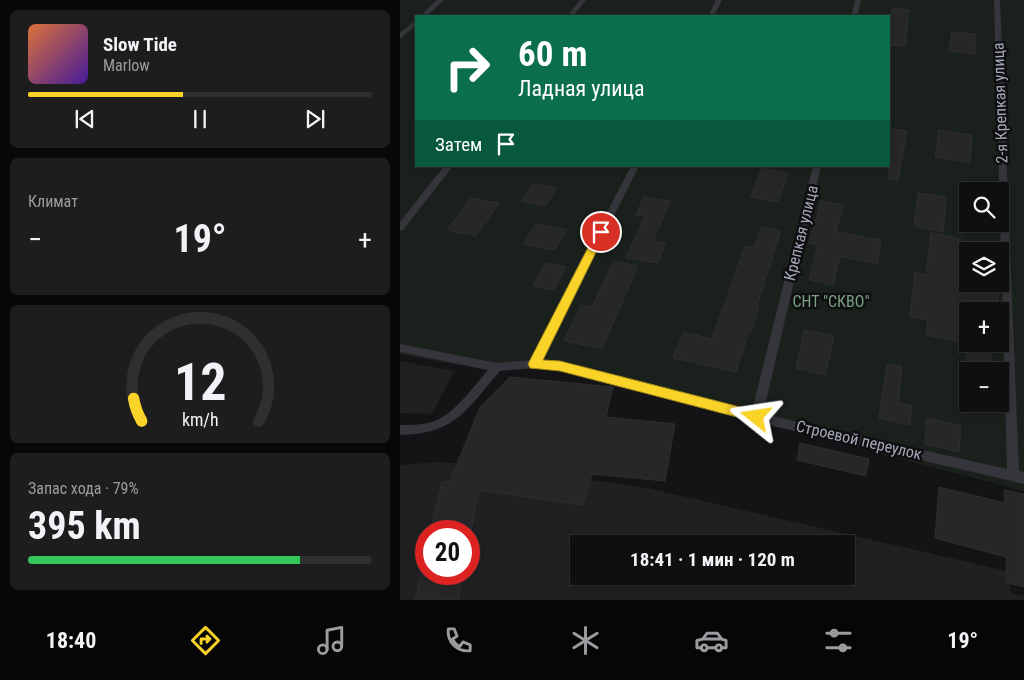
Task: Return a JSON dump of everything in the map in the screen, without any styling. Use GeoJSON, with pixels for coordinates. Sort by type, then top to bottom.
{"type":"FeatureCollection","features":[{"type":"Feature","properties":{"kind":"lane"},"geometry":{"type":"LineString","coordinates":[[424,15],[441,0]]}},
{"type":"Feature","properties":{"kind":"lane"},"geometry":{"type":"LineString","coordinates":[[571,15],[583,0]]}},
{"type":"Feature","properties":{"kind":"lane"},"geometry":{"type":"LineString","coordinates":[[712,15],[719,0]]}},
{"type":"Feature","properties":{"kind":"lane"},"geometry":{"type":"LineString","coordinates":[[854,15],[858,0]]}},
{"type":"Feature","properties":{"kind":"lane","name":"2-я Крепкая улица"},"geometry":{"type":"LineString","coordinates":[[996,0],[1018,477]]}},
{"type":"Feature","properties":{"kind":"lane"},"geometry":{"type":"LineString","coordinates":[[400,36],[415,23]]}},
{"type":"Feature","properties":{"kind":"lane"},"geometry":{"type":"LineString","coordinates":[[400,228],[448,167]]}},
{"type":"Feature","properties":{"kind":"lane"},"geometry":{"type":"LineString","coordinates":[[534,364],[634,167]]}},
{"type":"Feature","properties":{"kind":"lane","name":"Крепкая улица"},"geometry":{"type":"LineString","coordinates":[[756,417],[817,167]]}},
{"type":"Feature","properties":{"kind":"lane","name":"Строевой переулок"},"geometry":{"type":"LineString","coordinates":[[400,348],[497,367],[534,364],[560,366],[756,417],[1018,477]]}},
{"type":"Feature","properties":{"kind":"lane"},"geometry":{"type":"LineString","coordinates":[[400,430],[420,430],[444,422],[474,395],[497,367]]}},
{"type":"Feature","properties":{"kind":"shaded area"},"geometry":{"type":"Polygon","coordinates":[[[400,361],[454,371],[432,414],[400,413],[400,361]]]}},
{"type":"Feature","properties":{"kind":"shaded area"},"geometry":{"type":"Polygon","coordinates":[[[437,462],[489,465],[647,488],[851,535],[570,535],[570,585],[855,585],[855,536],[1007,571],[1011,593],[1024,596],[1024,600],[400,600],[400,465],[437,462]]]}},
{"type":"Feature","properties":{"kind":"green space","name":"СНТ \"СКВО\""},"geometry":{"type":"Polygon","coordinates":[[[400,0],[1024,0],[1024,491],[557,369],[488,370],[400,355],[400,0]]]}},
{"type":"Feature","properties":{"kind":"building"},"geometry":{"type":"Polygon","coordinates":[[[892,8],[909,10],[905,46],[890,45],[892,8]]]}},
{"type":"Feature","properties":{"kind":"building"},"geometry":{"type":"Polygon","coordinates":[[[952,32],[975,34],[975,54],[949,51],[952,32]]]}},
{"type":"Feature","properties":{"kind":"building"},"geometry":{"type":"Polygon","coordinates":[[[890,128],[907,131],[898,180],[889,179],[890,128]]]}},
{"type":"Feature","properties":{"kind":"building"},"geometry":{"type":"Polygon","coordinates":[[[939,130],[972,135],[970,163],[935,157],[939,130]]]}},
{"type":"Feature","properties":{"kind":"building"},"geometry":{"type":"Polygon","coordinates":[[[762,168],[788,173],[778,202],[751,197],[762,168]]]}},
{"type":"Feature","properties":{"kind":"building"},"geometry":{"type":"Polygon","coordinates":[[[533,184],[557,188],[545,206],[521,201],[533,184]]]}},
{"type":"Feature","properties":{"kind":"building"},"geometry":{"type":"Polygon","coordinates":[[[918,193],[946,197],[943,232],[914,226],[918,193]]]}},
{"type":"Feature","properties":{"kind":"building"},"geometry":{"type":"Polygon","coordinates":[[[644,197],[670,201],[653,241],[666,243],[658,263],[626,258],[645,216],[636,215],[644,197]]]}},
{"type":"Feature","properties":{"kind":"building"},"geometry":{"type":"Polygon","coordinates":[[[471,198],[499,203],[476,236],[447,230],[471,198]]]}},
{"type":"Feature","properties":{"kind":"building"},"geometry":{"type":"Polygon","coordinates":[[[821,201],[843,205],[836,232],[881,240],[877,264],[840,256],[833,285],[809,280],[818,245],[809,243],[821,201]]]}},
{"type":"Feature","properties":{"kind":"building"},"geometry":{"type":"Polygon","coordinates":[[[536,224],[567,230],[555,250],[523,244],[536,224]]]}},
{"type":"Feature","properties":{"kind":"building"},"geometry":{"type":"Polygon","coordinates":[[[761,227],[781,231],[757,305],[759,306],[751,332],[749,331],[736,372],[673,358],[684,332],[712,339],[745,246],[754,248],[761,227]]]}},
{"type":"Feature","properties":{"kind":"building"},"geometry":{"type":"Polygon","coordinates":[[[931,233],[961,239],[959,242],[959,292],[998,292],[997,302],[959,302],[959,342],[926,335],[928,320],[910,316],[915,273],[926,275],[931,233]]]}},
{"type":"Feature","properties":{"kind":"building"},"geometry":{"type":"Polygon","coordinates":[[[614,261],[638,266],[602,348],[564,341],[581,305],[592,307],[614,261]]]}},
{"type":"Feature","properties":{"kind":"building"},"geometry":{"type":"Polygon","coordinates":[[[546,263],[566,267],[554,290],[533,286],[546,263]]]}},
{"type":"Feature","properties":{"kind":"building"},"geometry":{"type":"Polygon","coordinates":[[[805,330],[834,336],[825,375],[796,368],[805,330]]]}},
{"type":"Feature","properties":{"kind":"building"},"geometry":{"type":"Polygon","coordinates":[[[967,352],[991,355],[991,362],[966,362],[967,352]]]}},
{"type":"Feature","properties":{"kind":"building"},"geometry":{"type":"Polygon","coordinates":[[[887,364],[902,366],[898,403],[912,406],[910,425],[879,418],[887,364]]]}},
{"type":"Feature","properties":{"kind":"building"},"geometry":{"type":"Polygon","coordinates":[[[510,377],[613,387],[606,417],[675,424],[665,481],[592,474],[583,505],[479,490],[473,520],[433,520],[442,482],[450,481],[480,407],[510,377]]]}},
{"type":"Feature","properties":{"kind":"building"},"geometry":{"type":"Polygon","coordinates":[[[927,418],[961,426],[959,452],[925,444],[927,418]]]}},
{"type":"Feature","properties":{"kind":"building"},"geometry":{"type":"Polygon","coordinates":[[[800,443],[869,459],[866,476],[797,460],[800,443]]]}},
{"type":"Feature","properties":{"kind":"building"},"geometry":{"type":"Polygon","coordinates":[[[939,487],[1005,503],[1004,490],[1024,494],[1024,587],[1007,583],[1006,557],[935,538],[939,487]]]}},
{"type":"Feature","properties":{"kind":"building"},"geometry":{"type":"Polygon","coordinates":[[[418,585],[461,585],[458,600],[415,600],[418,585]]]}},
{"type":"Feature","properties":{"kind":"route"},"geometry":{"type":"LineString","coordinates":[[601,232],[534,364],[560,366],[756,417]]}}]}
